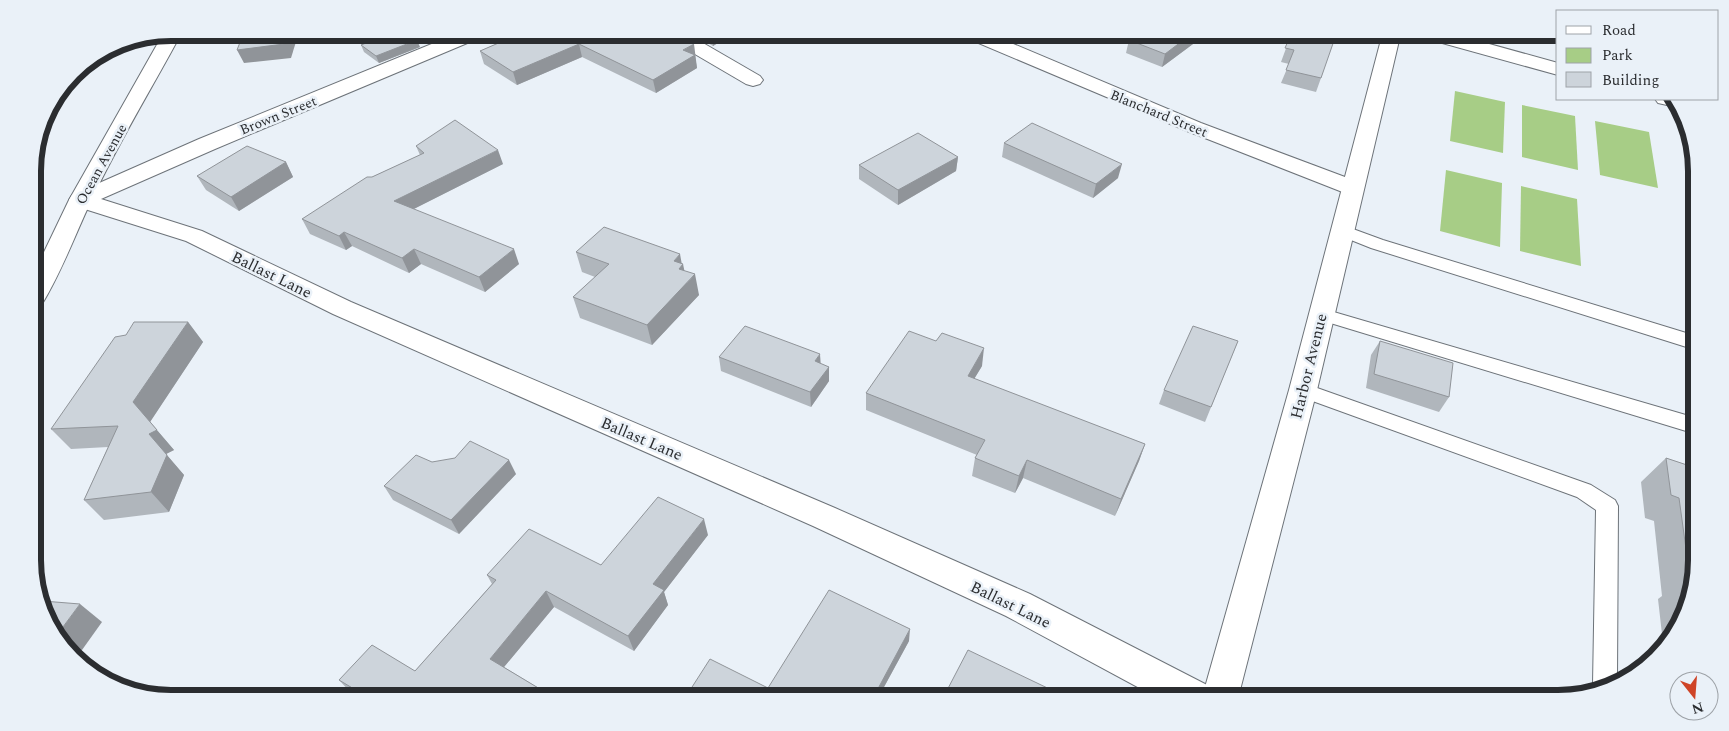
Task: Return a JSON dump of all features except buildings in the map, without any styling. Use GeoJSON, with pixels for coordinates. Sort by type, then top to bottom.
{"type":"FeatureCollection","features":[{"type":"Feature","properties":{"kind":"street","name":"Ocean Avenue"},"geometry":{"type":"LineString","coordinates":[[42,282],[80,200],[168,41]]}},
{"type":"Feature","properties":{"kind":"street","name":"Brown Street"},"geometry":{"type":"LineString","coordinates":[[80,200],[207,144],[456,41]]}},
{"type":"Feature","properties":{"kind":"street"},"geometry":{"type":"LineString","coordinates":[[686,41],[753,80]]}},
{"type":"Feature","properties":{"kind":"street","name":"Blanchard Street"},"geometry":{"type":"LineString","coordinates":[[989,41],[1194,127],[1353,188]]}},
{"type":"Feature","properties":{"kind":"street","name":"Harbor Avenue"},"geometry":{"type":"LineString","coordinates":[[1222,689],[1303,390],[1320,314],[1390,41]]}},
{"type":"Feature","properties":{"kind":"street"},"geometry":{"type":"LineString","coordinates":[[1456,41],[1556,68]]}},
{"type":"Feature","properties":{"kind":"street","name":"Ballast Lane"},"geometry":{"type":"LineString","coordinates":[[80,200],[194,236],[342,308],[824,517],[1018,606],[1177,689]]}},
{"type":"Feature","properties":{"kind":"lane"},"geometry":{"type":"LineString","coordinates":[[1342,230],[1377,244],[1688,341]]}},
{"type":"Feature","properties":{"kind":"lane"},"geometry":{"type":"LineString","coordinates":[[1320,314],[1688,424]]}},
{"type":"Feature","properties":{"kind":"lane"},"geometry":{"type":"LineString","coordinates":[[1303,390],[1584,491],[1607,506],[1605,681]]}},
{"type":"Feature","properties":{"kind":"green space"},"geometry":{"type":"Polygon","coordinates":[[[1455,91],[1505,102],[1503,153],[1450,141],[1455,91]]]}},
{"type":"Feature","properties":{"kind":"green space"},"geometry":{"type":"Polygon","coordinates":[[[1522,105],[1575,116],[1578,170],[1522,157],[1522,105]]]}},
{"type":"Feature","properties":{"kind":"green space"},"geometry":{"type":"Polygon","coordinates":[[[1595,121],[1649,132],[1658,188],[1600,175],[1595,121]]]}},
{"type":"Feature","properties":{"kind":"green space"},"geometry":{"type":"Polygon","coordinates":[[[1446,170],[1502,183],[1500,247],[1440,231],[1446,170]]]}},
{"type":"Feature","properties":{"kind":"green space"},"geometry":{"type":"Polygon","coordinates":[[[1521,186],[1577,199],[1581,266],[1520,251],[1521,186]]]}}]}
